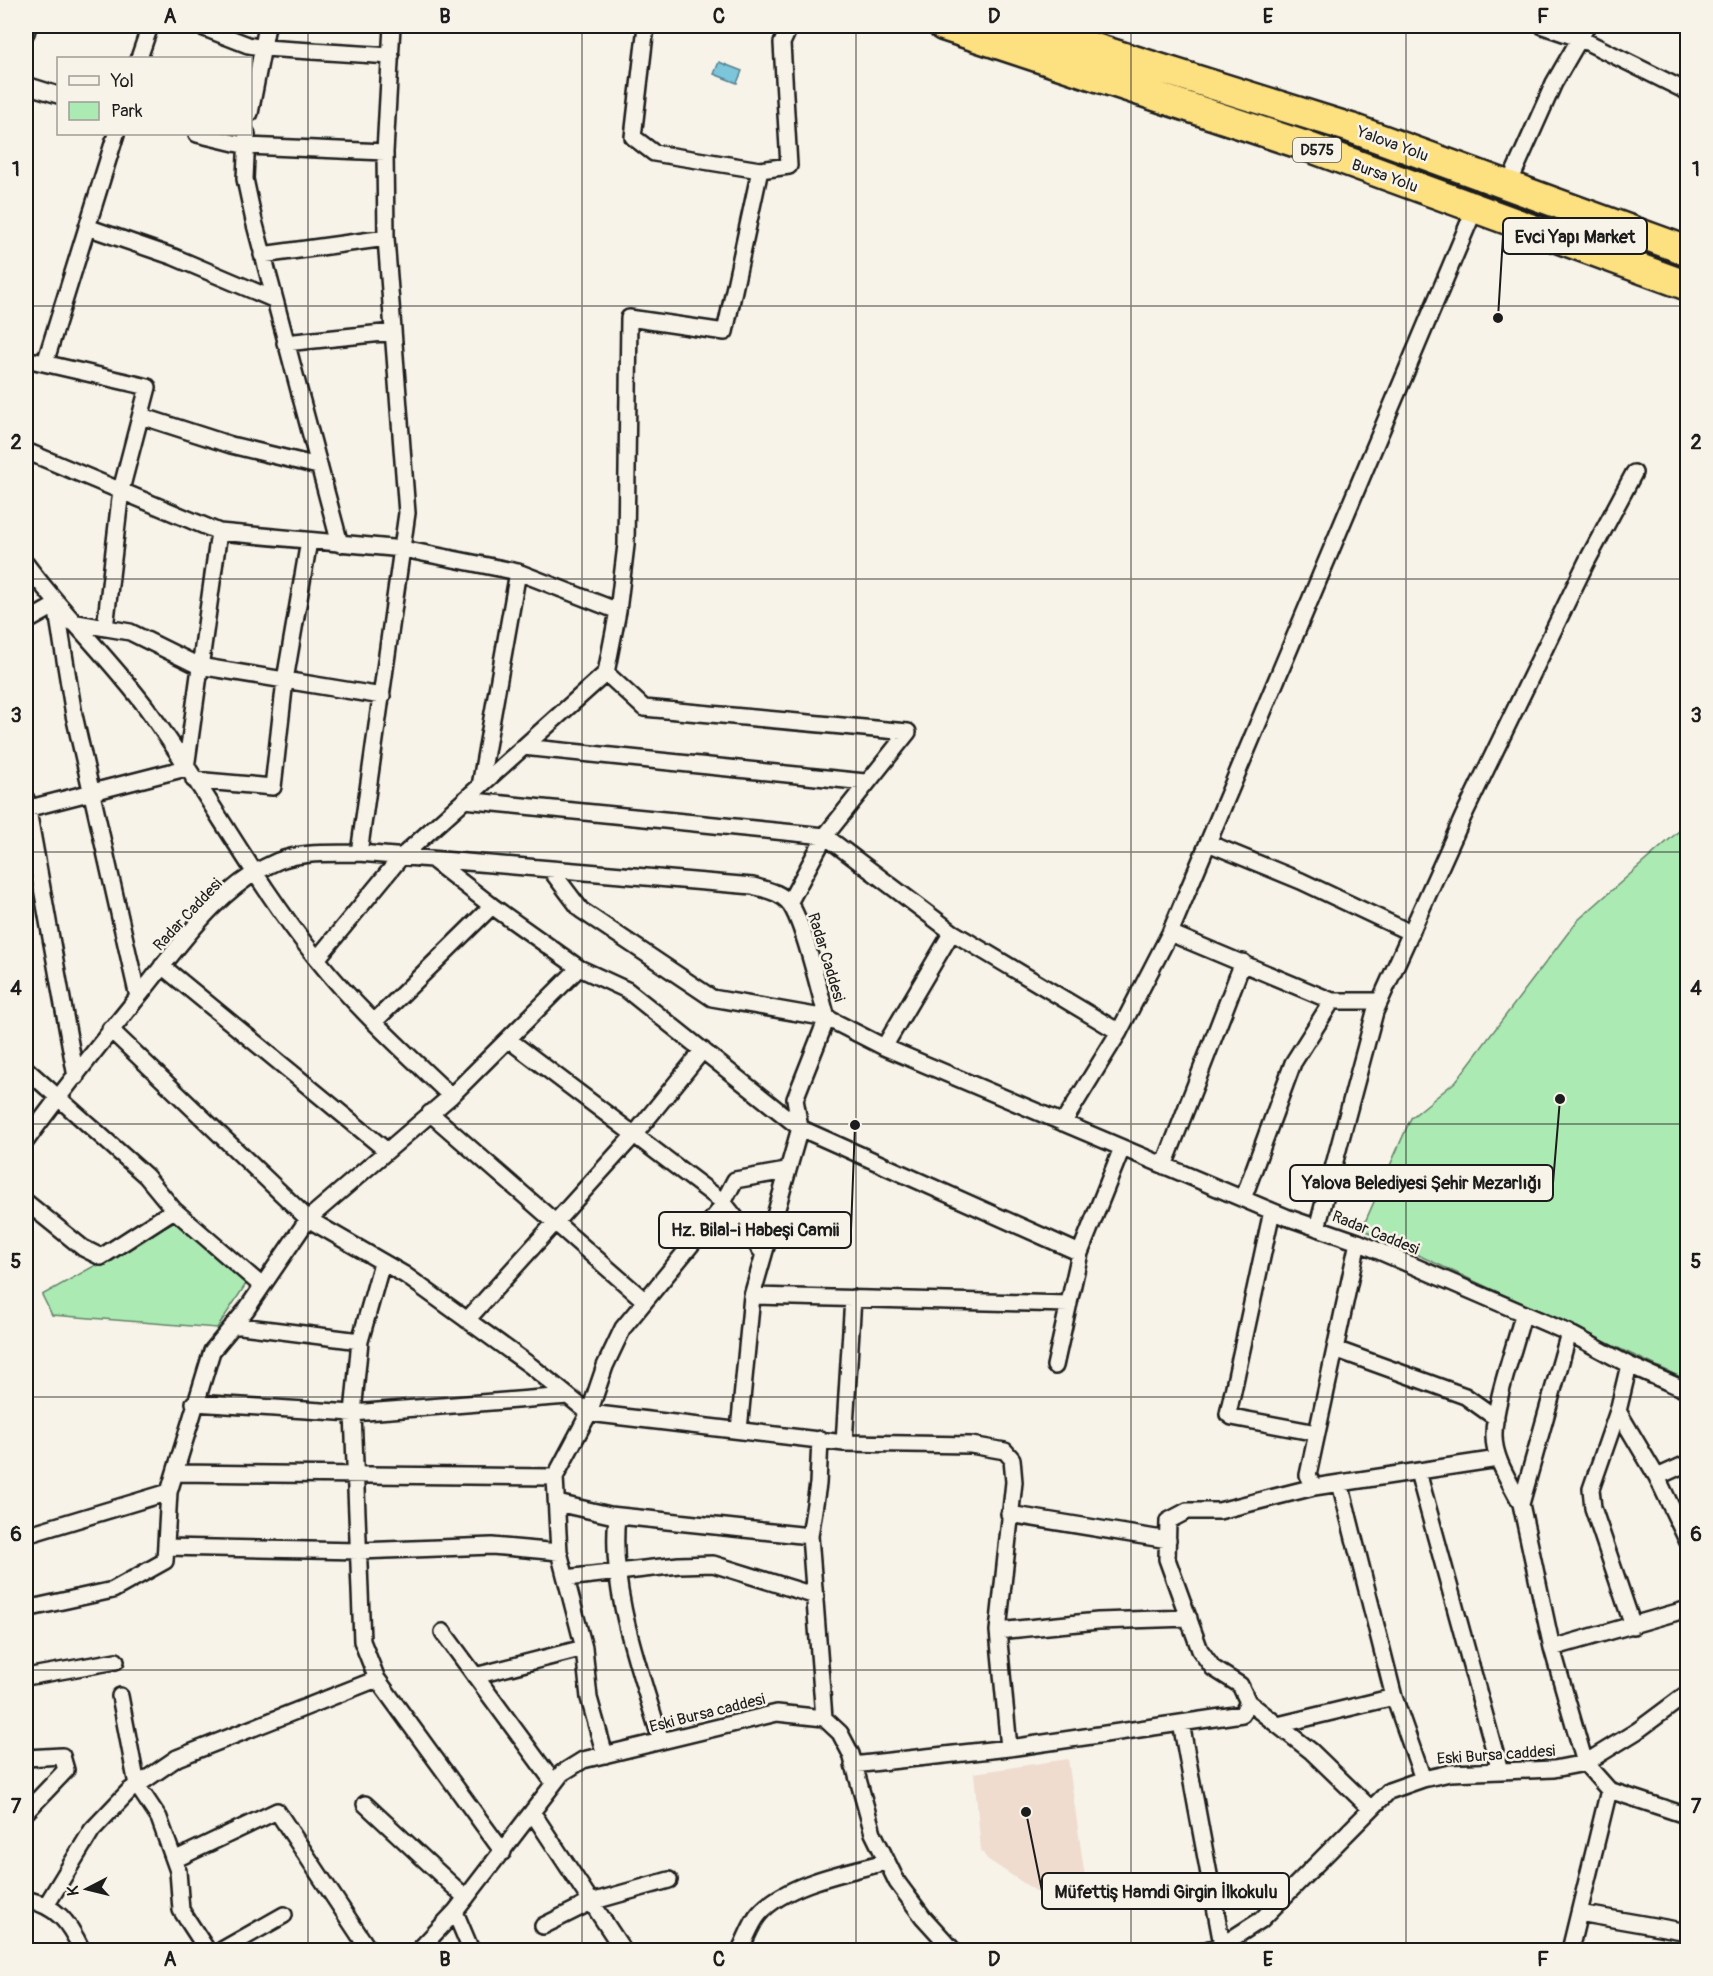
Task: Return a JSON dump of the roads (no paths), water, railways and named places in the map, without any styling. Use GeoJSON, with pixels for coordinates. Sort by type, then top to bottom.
{"type":"FeatureCollection","features":[{"type":"Feature","properties":{"kind":"highway","name":"Bursa Yolu"},"geometry":{"type":"LineString","coordinates":[[943,26],[1303,145],[1688,286]]}},
{"type":"Feature","properties":{"kind":"highway","name":"Yalova Yolu"},"geometry":{"type":"LineString","coordinates":[[1025,26],[1351,128],[1688,251]]}},
{"type":"Feature","properties":{"kind":"street"},"geometry":{"type":"LineString","coordinates":[[26,33],[28,26]]}},
{"type":"Feature","properties":{"kind":"street"},"geometry":{"type":"LineString","coordinates":[[139,57],[150,26]]}},
{"type":"Feature","properties":{"kind":"street"},"geometry":{"type":"LineString","coordinates":[[199,26],[248,45],[264,48],[391,56]]}},
{"type":"Feature","properties":{"kind":"street"},"geometry":{"type":"LineString","coordinates":[[252,104],[267,26]]}},
{"type":"Feature","properties":{"kind":"street"},"geometry":{"type":"LineString","coordinates":[[359,854],[407,513],[386,238],[385,152],[392,26]]}},
{"type":"Feature","properties":{"kind":"street"},"geometry":{"type":"LineString","coordinates":[[645,26],[633,137],[654,153],[760,170],[789,166],[782,43],[790,26]]}},
{"type":"Feature","properties":{"kind":"street"},"geometry":{"type":"LineString","coordinates":[[1543,26],[1584,32],[1688,92]]}},
{"type":"Feature","properties":{"kind":"street"},"geometry":{"type":"LineString","coordinates":[[1508,186],[1554,83],[1584,32]]}},
{"type":"Feature","properties":{"kind":"street"},"geometry":{"type":"LineString","coordinates":[[26,86],[57,95]]}},
{"type":"Feature","properties":{"kind":"street"},"geometry":{"type":"LineString","coordinates":[[45,363],[116,135]]}},
{"type":"Feature","properties":{"kind":"street"},"geometry":{"type":"LineString","coordinates":[[205,135],[385,152]]}},
{"type":"Feature","properties":{"kind":"street"},"geometry":{"type":"LineString","coordinates":[[247,140],[245,179],[262,255],[340,544]]}},
{"type":"Feature","properties":{"kind":"street"},"geometry":{"type":"LineString","coordinates":[[317,959],[401,857],[606,673],[618,610],[626,545],[629,318],[725,332],[760,170]]}},
{"type":"Feature","properties":{"kind":"street"},"geometry":{"type":"LineString","coordinates":[[1063,1123],[1119,1032],[1170,933],[1475,208]]}},
{"type":"Feature","properties":{"kind":"street"},"geometry":{"type":"LineString","coordinates":[[87,226],[174,257],[273,299]]}},
{"type":"Feature","properties":{"kind":"street"},"geometry":{"type":"LineString","coordinates":[[262,255],[386,238]]}},
{"type":"Feature","properties":{"kind":"street"},"geometry":{"type":"LineString","coordinates":[[285,343],[393,332]]}},
{"type":"Feature","properties":{"kind":"street"},"geometry":{"type":"LineString","coordinates":[[26,359],[148,387],[121,490],[105,628]]}},
{"type":"Feature","properties":{"kind":"street"},"geometry":{"type":"LineString","coordinates":[[141,416],[231,445],[318,466]]}},
{"type":"Feature","properties":{"kind":"street"},"geometry":{"type":"LineString","coordinates":[[26,451],[219,532],[403,549],[518,572],[618,610]]}},
{"type":"Feature","properties":{"kind":"street"},"geometry":{"type":"LineString","coordinates":[[1317,1228],[1360,1064],[1380,1001],[1478,785],[1586,563],[1634,473]]}},
{"type":"Feature","properties":{"kind":"street"},"geometry":{"type":"LineString","coordinates":[[190,774],[199,666],[219,532]]}},
{"type":"Feature","properties":{"kind":"street"},"geometry":{"type":"LineString","coordinates":[[76,1077],[26,806],[190,774],[273,787],[285,680],[309,541]]}},
{"type":"Feature","properties":{"kind":"street"},"geometry":{"type":"LineString","coordinates":[[26,564],[71,622],[145,706],[255,873],[317,959],[374,1022],[451,1096]]}},
{"type":"Feature","properties":{"kind":"street"},"geometry":{"type":"LineString","coordinates":[[480,786],[518,572]]}},
{"type":"Feature","properties":{"kind":"street"},"geometry":{"type":"LineString","coordinates":[[26,622],[57,605]]}},
{"type":"Feature","properties":{"kind":"street"},"geometry":{"type":"LineString","coordinates":[[57,605],[74,715],[138,997]]}},
{"type":"Feature","properties":{"kind":"street"},"geometry":{"type":"LineString","coordinates":[[71,622],[130,632],[199,666],[382,696]]}},
{"type":"Feature","properties":{"kind":"street"},"geometry":{"type":"LineString","coordinates":[[606,673],[644,708],[908,732],[865,782],[825,836],[789,903]]}},
{"type":"Feature","properties":{"kind":"street"},"geometry":{"type":"LineString","coordinates":[[523,747],[865,782]]}},
{"type":"Feature","properties":{"kind":"street"},"geometry":{"type":"LineString","coordinates":[[464,800],[825,836],[952,932],[1119,1032]]}},
{"type":"Feature","properties":{"kind":"street"},"geometry":{"type":"LineString","coordinates":[[1208,843],[1301,881],[1411,933]]}},
{"type":"Feature","properties":{"kind":"street","name":"Radar Caddesi"},"geometry":{"type":"LineString","coordinates":[[26,1141],[110,1029],[224,896],[255,873],[278,861],[304,854],[359,854],[753,886],[777,892],[789,903],[798,919],[827,1018],[884,1047],[1164,1166],[1272,1211],[1359,1242],[1569,1333],[1629,1365],[1688,1391]]}},
{"type":"Feature","properties":{"kind":"street"},"geometry":{"type":"LineString","coordinates":[[433,860],[492,906],[579,968],[627,990],[800,1128],[1080,1253]]}},
{"type":"Feature","properties":{"kind":"street"},"geometry":{"type":"LineString","coordinates":[[550,869],[581,910],[712,998],[827,1018],[795,1099],[800,1128],[752,1296],[739,1430]]}},
{"type":"Feature","properties":{"kind":"street"},"geometry":{"type":"LineString","coordinates":[[374,1022],[492,906]]}},
{"type":"Feature","properties":{"kind":"street"},"geometry":{"type":"LineString","coordinates":[[884,1047],[952,932]]}},
{"type":"Feature","properties":{"kind":"street"},"geometry":{"type":"LineString","coordinates":[[1170,933],[1332,1001],[1380,1001]]}},
{"type":"Feature","properties":{"kind":"street"},"geometry":{"type":"LineString","coordinates":[[1164,1166],[1243,962]]}},
{"type":"Feature","properties":{"kind":"street"},"geometry":{"type":"LineString","coordinates":[[162,966],[387,1151]]}},
{"type":"Feature","properties":{"kind":"street"},"geometry":{"type":"LineString","coordinates":[[26,1609],[113,1590],[165,1561],[169,1492],[194,1403],[212,1351],[262,1286],[308,1219],[451,1096],[579,968]]}},
{"type":"Feature","properties":{"kind":"street"},"geometry":{"type":"LineString","coordinates":[[1243,1199],[1293,1063],[1332,1001]]}},
{"type":"Feature","properties":{"kind":"street"},"geometry":{"type":"LineString","coordinates":[[110,1029],[308,1219],[382,1263],[467,1320],[589,1413],[844,1443],[971,1445],[1005,1451],[1012,1459],[1014,1482],[998,1631],[1009,1748]]}},
{"type":"Feature","properties":{"kind":"street"},"geometry":{"type":"LineString","coordinates":[[509,1040],[723,1202],[764,1254]]}},
{"type":"Feature","properties":{"kind":"street"},"geometry":{"type":"LineString","coordinates":[[467,1320],[634,1135],[703,1050]]}},
{"type":"Feature","properties":{"kind":"street"},"geometry":{"type":"LineString","coordinates":[[26,1069],[146,1176],[174,1210],[262,1286]]}},
{"type":"Feature","properties":{"kind":"street"},"geometry":{"type":"LineString","coordinates":[[430,1113],[645,1301]]}},
{"type":"Feature","properties":{"kind":"street"},"geometry":{"type":"LineString","coordinates":[[1055,1366],[1080,1253],[1122,1148]]}},
{"type":"Feature","properties":{"kind":"street"},"geometry":{"type":"LineString","coordinates":[[605,1755],[589,1698],[584,1648],[559,1552],[555,1477],[589,1413],[605,1366],[623,1328],[723,1202],[735,1180],[786,1171]]}},
{"type":"Feature","properties":{"kind":"street"},"geometry":{"type":"LineString","coordinates":[[26,1203],[83,1248],[100,1257],[174,1210]]}},
{"type":"Feature","properties":{"kind":"street"},"geometry":{"type":"LineString","coordinates":[[1272,1211],[1228,1414],[1232,1417],[1317,1433]]}},
{"type":"Feature","properties":{"kind":"street"},"geometry":{"type":"LineString","coordinates":[[1314,1487],[1308,1475],[1359,1242]]}},
{"type":"Feature","properties":{"kind":"street"},"geometry":{"type":"LineString","coordinates":[[382,1263],[360,1341],[353,1413],[362,1641],[377,1679],[503,1852]]}},
{"type":"Feature","properties":{"kind":"street"},"geometry":{"type":"LineString","coordinates":[[752,1296],[1069,1304]]}},
{"type":"Feature","properties":{"kind":"street"},"geometry":{"type":"LineString","coordinates":[[844,1443],[853,1298]]}},
{"type":"Feature","properties":{"kind":"street"},"geometry":{"type":"LineString","coordinates":[[1523,1315],[1496,1418],[1494,1437],[1498,1459],[1521,1504],[1552,1648],[1585,1763],[1608,1790],[1688,1816]]}},
{"type":"Feature","properties":{"kind":"street"},"geometry":{"type":"LineString","coordinates":[[232,1325],[360,1341]]}},
{"type":"Feature","properties":{"kind":"street"},"geometry":{"type":"LineString","coordinates":[[1521,1504],[1569,1333]]}},
{"type":"Feature","properties":{"kind":"street"},"geometry":{"type":"LineString","coordinates":[[1335,1349],[1465,1396],[1496,1418]]}},
{"type":"Feature","properties":{"kind":"street"},"geometry":{"type":"LineString","coordinates":[[1629,1365],[1618,1412],[1591,1489],[1593,1508],[1633,1626]]}},
{"type":"Feature","properties":{"kind":"street"},"geometry":{"type":"LineString","coordinates":[[194,1403],[353,1413],[568,1396]]}},
{"type":"Feature","properties":{"kind":"street"},"geometry":{"type":"LineString","coordinates":[[1618,1412],[1657,1477],[1688,1542]]}},
{"type":"Feature","properties":{"kind":"street"},"geometry":{"type":"LineString","coordinates":[[820,1439],[818,1484],[810,1536],[824,1718],[840,1733],[851,1754],[864,1806],[886,1862],[897,1882],[922,1917],[953,1950]]}},
{"type":"Feature","properties":{"kind":"street"},"geometry":{"type":"LineString","coordinates":[[1371,1809],[1311,1751],[1248,1702],[1240,1685],[1213,1668],[1200,1650],[1167,1559],[1168,1521],[1187,1511],[1219,1511],[1314,1487],[1498,1459]]}},
{"type":"Feature","properties":{"kind":"street"},"geometry":{"type":"LineString","coordinates":[[1657,1477],[1688,1463]]}},
{"type":"Feature","properties":{"kind":"street"},"geometry":{"type":"LineString","coordinates":[[1418,1472],[1500,1771]]}},
{"type":"Feature","properties":{"kind":"street"},"geometry":{"type":"LineString","coordinates":[[176,1473],[555,1477]]}},
{"type":"Feature","properties":{"kind":"street"},"geometry":{"type":"LineString","coordinates":[[1340,1483],[1394,1697],[1423,1779]]}},
{"type":"Feature","properties":{"kind":"street"},"geometry":{"type":"LineString","coordinates":[[26,1535],[169,1492]]}},
{"type":"Feature","properties":{"kind":"street"},"geometry":{"type":"LineString","coordinates":[[557,1503],[617,1516],[810,1536]]}},
{"type":"Feature","properties":{"kind":"street"},"geometry":{"type":"LineString","coordinates":[[1009,1514],[1168,1540]]}},
{"type":"Feature","properties":{"kind":"street"},"geometry":{"type":"LineString","coordinates":[[617,1516],[614,1544],[617,1572],[631,1637],[661,1742]]}},
{"type":"Feature","properties":{"kind":"street"},"geometry":{"type":"LineString","coordinates":[[166,1547],[358,1551],[492,1546],[559,1552]]}},
{"type":"Feature","properties":{"kind":"street"},"geometry":{"type":"LineString","coordinates":[[566,1578],[713,1564],[816,1596]]}},
{"type":"Feature","properties":{"kind":"street"},"geometry":{"type":"LineString","coordinates":[[1552,1648],[1688,1609]]}},
{"type":"Feature","properties":{"kind":"street"},"geometry":{"type":"LineString","coordinates":[[998,1631],[1098,1621],[1189,1618]]}},
{"type":"Feature","properties":{"kind":"street"},"geometry":{"type":"LineString","coordinates":[[443,1632],[554,1783]]}},
{"type":"Feature","properties":{"kind":"street"},"geometry":{"type":"LineString","coordinates":[[475,1676],[584,1648]]}},
{"type":"Feature","properties":{"kind":"street"},"geometry":{"type":"LineString","coordinates":[[26,1677],[116,1661]]}},
{"type":"Feature","properties":{"kind":"street"},"geometry":{"type":"LineString","coordinates":[[47,1904],[92,1830],[137,1785],[177,1758],[377,1679]]}},
{"type":"Feature","properties":{"kind":"street","name":"Eski Bursa caddesi"},"geometry":{"type":"LineString","coordinates":[[1206,1950],[1222,1948],[1261,1920],[1389,1791],[1423,1779],[1450,1773],[1554,1769],[1585,1763],[1637,1731],[1688,1693]]}},
{"type":"Feature","properties":{"kind":"street"},"geometry":{"type":"LineString","coordinates":[[120,1696],[137,1785],[159,1818],[178,1871],[181,1910],[207,1950]]}},
{"type":"Feature","properties":{"kind":"street"},"geometry":{"type":"LineString","coordinates":[[1278,1725],[1394,1697]]}},
{"type":"Feature","properties":{"kind":"street"},"geometry":{"type":"LineString","coordinates":[[853,1765],[1009,1748],[1242,1714],[1248,1702]]}},
{"type":"Feature","properties":{"kind":"street","name":"Eski Bursa caddesi"},"geometry":{"type":"LineString","coordinates":[[419,1950],[455,1912],[562,1773],[583,1760],[777,1713],[824,1718]]}},
{"type":"Feature","properties":{"kind":"street"},"geometry":{"type":"LineString","coordinates":[[1181,1723],[1222,1948]]}},
{"type":"Feature","properties":{"kind":"street"},"geometry":{"type":"LineString","coordinates":[[26,1758],[62,1756],[66,1770],[26,1812]]}},
{"type":"Feature","properties":{"kind":"street"},"geometry":{"type":"LineString","coordinates":[[1570,1950],[1608,1790]]}},
{"type":"Feature","properties":{"kind":"street"},"geometry":{"type":"LineString","coordinates":[[365,1804],[466,1898]]}},
{"type":"Feature","properties":{"kind":"street"},"geometry":{"type":"LineString","coordinates":[[174,1860],[278,1811],[369,1950]]}},
{"type":"Feature","properties":{"kind":"street"},"geometry":{"type":"LineString","coordinates":[[532,1812],[623,1950]]}},
{"type":"Feature","properties":{"kind":"street"},"geometry":{"type":"LineString","coordinates":[[740,1950],[758,1914],[777,1898],[804,1886],[886,1862]]}},
{"type":"Feature","properties":{"kind":"street"},"geometry":{"type":"LineString","coordinates":[[543,1926],[591,1902],[669,1880]]}},
{"type":"Feature","properties":{"kind":"street"},"geometry":{"type":"LineString","coordinates":[[26,1899],[47,1904],[69,1924],[82,1950]]}},
{"type":"Feature","properties":{"kind":"street"},"geometry":{"type":"LineString","coordinates":[[455,1912],[471,1950]]}},
{"type":"Feature","properties":{"kind":"street"},"geometry":{"type":"LineString","coordinates":[[1579,1913],[1688,1932]]}},
{"type":"Feature","properties":{"kind":"street"},"geometry":{"type":"LineString","coordinates":[[222,1950],[284,1915]]}},
{"type":"Feature","properties":{"kind":"water"},"geometry":{"type":"Polygon","coordinates":[[[719,62],[742,71],[737,83],[714,74],[719,62]]]}},
{"type":"Feature","properties":{"kind":"place","name":"Evci Yapı Market"},"geometry":{"type":"Point","coordinates":[1498,318]}},
{"type":"Feature","properties":{"kind":"place","name":"Yalova Belediyesi Şehir Mezarlığı"},"geometry":{"type":"Point","coordinates":[1560,1099]}},
{"type":"Feature","properties":{"kind":"place","name":"Hz. Bilal-i Habeşi Camii"},"geometry":{"type":"Point","coordinates":[855,1125]}},
{"type":"Feature","properties":{"kind":"place","name":"Müfettiş Hamdi Girgin İlkokulu"},"geometry":{"type":"Point","coordinates":[1026,1812]}}]}
